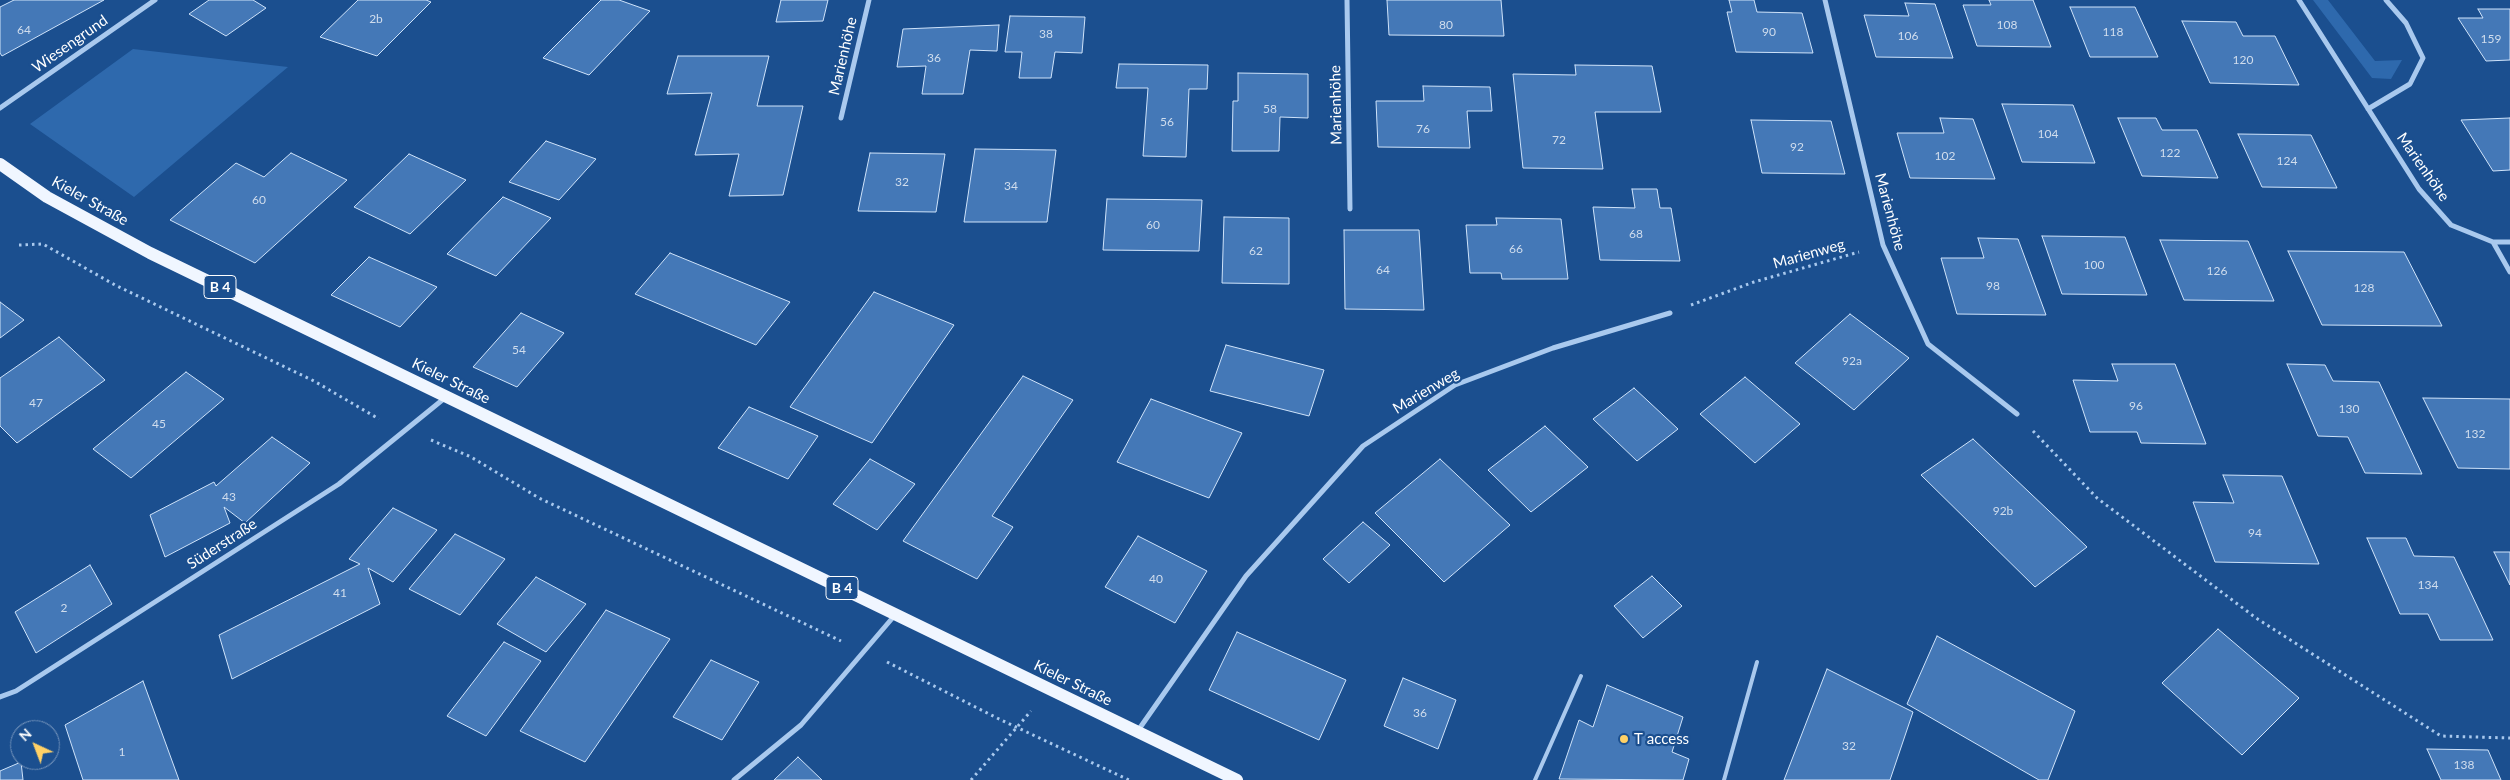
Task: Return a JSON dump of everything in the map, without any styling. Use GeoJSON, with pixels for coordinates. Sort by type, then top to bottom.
{"type":"FeatureCollection","features":[{"type":"Feature","properties":{"kind":"main road","name":"Kieler Straße"},"geometry":{"type":"LineString","coordinates":[[0,164],[47,197],[150,253],[1237,780]]}},
{"type":"Feature","properties":{"kind":"street","name":"Wiesengrund"},"geometry":{"type":"LineString","coordinates":[[0,108],[155,0]]}},
{"type":"Feature","properties":{"kind":"street","name":"Marienhöhe"},"geometry":{"type":"LineString","coordinates":[[842,118],[869,0]]}},
{"type":"Feature","properties":{"kind":"street","name":"Marienhöhe"},"geometry":{"type":"LineString","coordinates":[[1347,0],[1350,209]]}},
{"type":"Feature","properties":{"kind":"street","name":"Marienhöhe"},"geometry":{"type":"LineString","coordinates":[[1825,0],[1883,245],[1928,344],[2017,414]]}},
{"type":"Feature","properties":{"kind":"street","name":"Marienhöhe"},"geometry":{"type":"LineString","coordinates":[[2299,0],[2419,189],[2451,226],[2493,242],[2510,242]]}},
{"type":"Feature","properties":{"kind":"street"},"geometry":{"type":"LineString","coordinates":[[2368,109],[2410,84],[2423,58],[2406,23],[2386,0]]}},
{"type":"Feature","properties":{"kind":"street"},"geometry":{"type":"LineString","coordinates":[[2493,242],[2510,272]]}},
{"type":"Feature","properties":{"kind":"street","name":"Marienweg"},"geometry":{"type":"LineString","coordinates":[[1137,732],[1246,576],[1363,446],[1455,385],[1553,348],[1670,313]]}},
{"type":"Feature","properties":{"kind":"street","name":"Süderstraße"},"geometry":{"type":"LineString","coordinates":[[0,697],[16,691],[339,484],[447,396]]}},
{"type":"Feature","properties":{"kind":"street"},"geometry":{"type":"LineString","coordinates":[[734,780],[801,725],[896,614]]}},
{"type":"Feature","properties":{"kind":"lane"},"geometry":{"type":"LineString","coordinates":[[1724,780],[1756,662]]}},
{"type":"Feature","properties":{"kind":"lane"},"geometry":{"type":"LineString","coordinates":[[1535,780],[1581,676]]}},
{"type":"Feature","properties":{"kind":"path"},"geometry":{"type":"LineString","coordinates":[[19,245],[43,244],[115,285],[314,381],[380,419]]}},
{"type":"Feature","properties":{"kind":"path","name":"Marienweg"},"geometry":{"type":"LineString","coordinates":[[1670,313],[1754,282],[1883,245]]}},
{"type":"Feature","properties":{"kind":"path"},"geometry":{"type":"LineString","coordinates":[[2017,414],[2097,498],[2256,618],[2441,736],[2510,738]]}},
{"type":"Feature","properties":{"kind":"path"},"geometry":{"type":"LineString","coordinates":[[436,443],[471,457],[539,498],[833,637]]}},
{"type":"Feature","properties":{"kind":"path"},"geometry":{"type":"LineString","coordinates":[[888,662],[1017,727],[1129,780]]}},
{"type":"Feature","properties":{"kind":"path"},"geometry":{"type":"LineString","coordinates":[[971,780],[1050,690]]}},
{"type":"Feature","properties":{"kind":"shaded area"},"geometry":{"type":"Polygon","coordinates":[[[2313,0],[2328,0],[2375,61],[2402,60],[2391,79],[2372,78],[2313,0]]]}},
{"type":"Feature","properties":{"kind":"shaded area"},"geometry":{"type":"Polygon","coordinates":[[[133,49],[288,67],[134,197],[30,124],[133,49]]]}},
{"type":"Feature","properties":{"kind":"building"},"geometry":{"type":"Polygon","coordinates":[[[14,0],[104,0],[2,56],[0,53],[0,7],[14,0]]]}},
{"type":"Feature","properties":{"kind":"building"},"geometry":{"type":"Polygon","coordinates":[[[209,0],[253,0],[266,8],[226,36],[189,14],[209,0]]]}},
{"type":"Feature","properties":{"kind":"building"},"geometry":{"type":"Polygon","coordinates":[[[358,0],[426,0],[431,2],[377,56],[320,37],[358,0]]]}},
{"type":"Feature","properties":{"kind":"building"},"geometry":{"type":"Polygon","coordinates":[[[601,0],[619,0],[650,11],[589,75],[543,58],[601,0]]]}},
{"type":"Feature","properties":{"kind":"building"},"geometry":{"type":"Polygon","coordinates":[[[781,0],[828,0],[823,21],[776,22],[781,0]]]}},
{"type":"Feature","properties":{"kind":"building"},"geometry":{"type":"Polygon","coordinates":[[[1387,0],[1501,0],[1504,36],[1389,35],[1387,0]]]}},
{"type":"Feature","properties":{"kind":"building"},"geometry":{"type":"Polygon","coordinates":[[[1729,0],[1754,0],[1757,12],[1802,13],[1813,53],[1736,52],[1727,12],[1732,12],[1729,0]]]}},
{"type":"Feature","properties":{"kind":"building"},"geometry":{"type":"Polygon","coordinates":[[[1989,0],[2033,0],[2051,47],[1977,46],[1963,5],[1991,5],[1989,0]]]}},
{"type":"Feature","properties":{"kind":"building"},"geometry":{"type":"Polygon","coordinates":[[[1905,3],[1935,4],[1953,58],[1876,57],[1864,15],[1909,16],[1905,3]]]}},
{"type":"Feature","properties":{"kind":"building"},"geometry":{"type":"Polygon","coordinates":[[[2070,7],[2135,7],[2158,57],[2090,57],[2070,7]]]}},
{"type":"Feature","properties":{"kind":"building"},"geometry":{"type":"Polygon","coordinates":[[[2478,9],[2510,9],[2510,60],[2486,61],[2458,18],[2483,18],[2478,9]]]}},
{"type":"Feature","properties":{"kind":"building"},"geometry":{"type":"Polygon","coordinates":[[[1010,16],[1085,17],[1082,53],[1055,52],[1051,78],[1019,78],[1022,52],[1005,52],[1010,16]]]}},
{"type":"Feature","properties":{"kind":"building"},"geometry":{"type":"Polygon","coordinates":[[[2182,21],[2236,22],[2243,36],[2275,36],[2299,85],[2210,83],[2182,21]]]}},
{"type":"Feature","properties":{"kind":"building"},"geometry":{"type":"Polygon","coordinates":[[[999,25],[997,51],[970,50],[963,94],[922,94],[926,66],[897,67],[903,29],[999,25]]]}},
{"type":"Feature","properties":{"kind":"building"},"geometry":{"type":"Polygon","coordinates":[[[678,56],[769,56],[757,106],[803,106],[783,195],[729,196],[739,154],[695,155],[712,93],[667,94],[678,56]]]}},
{"type":"Feature","properties":{"kind":"building"},"geometry":{"type":"Polygon","coordinates":[[[1119,64],[1208,65],[1207,89],[1189,89],[1186,157],[1143,156],[1148,88],[1116,88],[1119,64]]]}},
{"type":"Feature","properties":{"kind":"building"},"geometry":{"type":"Polygon","coordinates":[[[1575,65],[1652,66],[1661,112],[1595,112],[1603,169],[1523,168],[1513,74],[1576,75],[1575,65]]]}},
{"type":"Feature","properties":{"kind":"building"},"geometry":{"type":"Polygon","coordinates":[[[1238,73],[1308,74],[1308,118],[1280,117],[1279,151],[1232,151],[1233,101],[1238,101],[1238,73]]]}},
{"type":"Feature","properties":{"kind":"building"},"geometry":{"type":"Polygon","coordinates":[[[1423,86],[1490,87],[1492,111],[1467,111],[1470,148],[1378,147],[1376,101],[1424,101],[1423,86]]]}},
{"type":"Feature","properties":{"kind":"building"},"geometry":{"type":"Polygon","coordinates":[[[2002,104],[2073,105],[2095,163],[2022,162],[2002,104]]]}},
{"type":"Feature","properties":{"kind":"building"},"geometry":{"type":"Polygon","coordinates":[[[1940,118],[1973,119],[1995,179],[1910,178],[1897,133],[1944,133],[1940,118]]]}},
{"type":"Feature","properties":{"kind":"building"},"geometry":{"type":"Polygon","coordinates":[[[2118,118],[2156,118],[2162,130],[2197,130],[2218,178],[2142,176],[2118,118]]]}},
{"type":"Feature","properties":{"kind":"building"},"geometry":{"type":"Polygon","coordinates":[[[2510,118],[2510,170],[2493,171],[2461,120],[2510,118]]]}},
{"type":"Feature","properties":{"kind":"building"},"geometry":{"type":"Polygon","coordinates":[[[1751,120],[1831,121],[1845,174],[1762,173],[1751,120]]]}},
{"type":"Feature","properties":{"kind":"building"},"geometry":{"type":"Polygon","coordinates":[[[2238,134],[2311,135],[2337,188],[2262,187],[2238,134]]]}},
{"type":"Feature","properties":{"kind":"building"},"geometry":{"type":"Polygon","coordinates":[[[546,141],[596,159],[559,200],[509,182],[546,141]]]}},
{"type":"Feature","properties":{"kind":"building"},"geometry":{"type":"Polygon","coordinates":[[[975,149],[1056,150],[1047,222],[964,222],[975,149]]]}},
{"type":"Feature","properties":{"kind":"building"},"geometry":{"type":"Polygon","coordinates":[[[291,153],[347,180],[255,263],[170,220],[236,163],[264,177],[291,153]]]}},
{"type":"Feature","properties":{"kind":"building"},"geometry":{"type":"Polygon","coordinates":[[[870,153],[945,154],[936,212],[858,211],[870,153]]]}},
{"type":"Feature","properties":{"kind":"building"},"geometry":{"type":"Polygon","coordinates":[[[409,154],[466,180],[410,234],[354,207],[409,154]]]}},
{"type":"Feature","properties":{"kind":"building"},"geometry":{"type":"Polygon","coordinates":[[[1632,189],[1657,189],[1660,208],[1671,208],[1680,261],[1600,260],[1593,207],[1635,208],[1632,189]]]}},
{"type":"Feature","properties":{"kind":"building"},"geometry":{"type":"Polygon","coordinates":[[[503,197],[551,218],[496,276],[447,254],[503,197]]]}},
{"type":"Feature","properties":{"kind":"building"},"geometry":{"type":"Polygon","coordinates":[[[1107,199],[1202,200],[1199,251],[1103,250],[1107,199]]]}},
{"type":"Feature","properties":{"kind":"building"},"geometry":{"type":"Polygon","coordinates":[[[1224,217],[1289,218],[1289,284],[1222,283],[1224,217]]]}},
{"type":"Feature","properties":{"kind":"building"},"geometry":{"type":"Polygon","coordinates":[[[1496,218],[1561,219],[1568,279],[1502,279],[1501,273],[1470,273],[1466,225],[1497,225],[1496,218]]]}},
{"type":"Feature","properties":{"kind":"building"},"geometry":{"type":"Polygon","coordinates":[[[1344,230],[1419,230],[1424,310],[1345,309],[1344,230]]]}},
{"type":"Feature","properties":{"kind":"building"},"geometry":{"type":"Polygon","coordinates":[[[2042,236],[2125,237],[2147,295],[2062,294],[2042,236]]]}},
{"type":"Feature","properties":{"kind":"building"},"geometry":{"type":"Polygon","coordinates":[[[1978,238],[2018,239],[2046,315],[1957,314],[1941,258],[1984,258],[1978,238]]]}},
{"type":"Feature","properties":{"kind":"building"},"geometry":{"type":"Polygon","coordinates":[[[2160,240],[2248,241],[2274,301],[2184,300],[2160,240]]]}},
{"type":"Feature","properties":{"kind":"building"},"geometry":{"type":"Polygon","coordinates":[[[2288,251],[2404,252],[2442,326],[2322,325],[2288,251]]]}},
{"type":"Feature","properties":{"kind":"building"},"geometry":{"type":"Polygon","coordinates":[[[670,253],[790,302],[756,345],[635,294],[670,253]]]}},
{"type":"Feature","properties":{"kind":"building"},"geometry":{"type":"Polygon","coordinates":[[[369,257],[437,287],[400,327],[331,295],[369,257]]]}},
{"type":"Feature","properties":{"kind":"building"},"geometry":{"type":"Polygon","coordinates":[[[874,292],[954,325],[872,443],[790,407],[874,292]]]}},
{"type":"Feature","properties":{"kind":"building"},"geometry":{"type":"Polygon","coordinates":[[[0,302],[24,320],[0,338],[0,302]]]}},
{"type":"Feature","properties":{"kind":"building"},"geometry":{"type":"Polygon","coordinates":[[[521,313],[564,333],[517,387],[473,367],[521,313]]]}},
{"type":"Feature","properties":{"kind":"building"},"geometry":{"type":"Polygon","coordinates":[[[1850,314],[1909,358],[1854,410],[1795,363],[1850,314]]]}},
{"type":"Feature","properties":{"kind":"building"},"geometry":{"type":"Polygon","coordinates":[[[59,337],[105,380],[17,443],[0,426],[0,378],[59,337]]]}},
{"type":"Feature","properties":{"kind":"building"},"geometry":{"type":"Polygon","coordinates":[[[1226,345],[1324,370],[1309,416],[1210,391],[1226,345]]]}},
{"type":"Feature","properties":{"kind":"building"},"geometry":{"type":"Polygon","coordinates":[[[2112,364],[2175,364],[2206,444],[2141,443],[2137,432],[2090,432],[2073,380],[2118,381],[2112,364]]]}},
{"type":"Feature","properties":{"kind":"building"},"geometry":{"type":"Polygon","coordinates":[[[2287,364],[2325,365],[2333,381],[2379,382],[2422,474],[2365,473],[2348,437],[2318,436],[2287,364]]]}},
{"type":"Feature","properties":{"kind":"building"},"geometry":{"type":"Polygon","coordinates":[[[186,372],[224,399],[131,478],[93,449],[186,372]]]}},
{"type":"Feature","properties":{"kind":"building"},"geometry":{"type":"Polygon","coordinates":[[[1023,376],[1073,400],[992,516],[1013,527],[977,579],[903,541],[1023,376]]]}},
{"type":"Feature","properties":{"kind":"building"},"geometry":{"type":"Polygon","coordinates":[[[1745,377],[1800,424],[1755,463],[1700,414],[1745,377]]]}},
{"type":"Feature","properties":{"kind":"building"},"geometry":{"type":"Polygon","coordinates":[[[1634,388],[1678,429],[1637,461],[1593,419],[1634,388]]]}},
{"type":"Feature","properties":{"kind":"building"},"geometry":{"type":"Polygon","coordinates":[[[2423,398],[2510,399],[2510,469],[2458,468],[2423,398]]]}},
{"type":"Feature","properties":{"kind":"building"},"geometry":{"type":"Polygon","coordinates":[[[1151,399],[1242,433],[1209,498],[1117,462],[1151,399]]]}},
{"type":"Feature","properties":{"kind":"building"},"geometry":{"type":"Polygon","coordinates":[[[749,407],[818,436],[788,479],[718,448],[749,407]]]}},
{"type":"Feature","properties":{"kind":"building"},"geometry":{"type":"Polygon","coordinates":[[[1545,426],[1588,467],[1531,512],[1488,470],[1545,426]]]}},
{"type":"Feature","properties":{"kind":"building"},"geometry":{"type":"Polygon","coordinates":[[[272,437],[310,463],[245,523],[224,507],[230,523],[165,557],[150,515],[214,482],[216,486],[272,437]]]}},
{"type":"Feature","properties":{"kind":"building"},"geometry":{"type":"Polygon","coordinates":[[[1973,439],[2087,547],[2035,587],[1921,475],[1973,439]]]}},
{"type":"Feature","properties":{"kind":"building"},"geometry":{"type":"Polygon","coordinates":[[[870,459],[915,484],[877,530],[833,504],[870,459]]]}},
{"type":"Feature","properties":{"kind":"building"},"geometry":{"type":"Polygon","coordinates":[[[1440,459],[1510,525],[1444,582],[1375,513],[1440,459]]]}},
{"type":"Feature","properties":{"kind":"building"},"geometry":{"type":"Polygon","coordinates":[[[2223,475],[2282,476],[2319,564],[2215,562],[2193,502],[2234,503],[2223,475]]]}},
{"type":"Feature","properties":{"kind":"building"},"geometry":{"type":"Polygon","coordinates":[[[393,508],[437,530],[393,582],[368,568],[380,604],[232,679],[219,635],[360,564],[349,559],[393,508]]]}},
{"type":"Feature","properties":{"kind":"building"},"geometry":{"type":"Polygon","coordinates":[[[1363,522],[1390,545],[1349,583],[1323,559],[1363,522]]]}},
{"type":"Feature","properties":{"kind":"building"},"geometry":{"type":"Polygon","coordinates":[[[455,534],[505,559],[460,615],[409,589],[455,534]]]}},
{"type":"Feature","properties":{"kind":"building"},"geometry":{"type":"Polygon","coordinates":[[[1138,536],[1207,571],[1175,623],[1105,587],[1138,536]]]}},
{"type":"Feature","properties":{"kind":"building"},"geometry":{"type":"Polygon","coordinates":[[[2367,538],[2406,538],[2414,556],[2454,557],[2493,640],[2440,640],[2428,614],[2400,614],[2367,538]]]}},
{"type":"Feature","properties":{"kind":"building"},"geometry":{"type":"Polygon","coordinates":[[[2494,552],[2510,552],[2510,585],[2494,552]]]}},
{"type":"Feature","properties":{"kind":"building"},"geometry":{"type":"Polygon","coordinates":[[[90,565],[112,604],[36,653],[15,612],[90,565]]]}},
{"type":"Feature","properties":{"kind":"building"},"geometry":{"type":"Polygon","coordinates":[[[1652,576],[1682,606],[1643,638],[1614,606],[1652,576]]]}},
{"type":"Feature","properties":{"kind":"building"},"geometry":{"type":"Polygon","coordinates":[[[536,577],[586,604],[546,652],[497,624],[536,577]]]}},
{"type":"Feature","properties":{"kind":"building"},"geometry":{"type":"Polygon","coordinates":[[[606,610],[670,639],[585,762],[520,731],[606,610]]]}},
{"type":"Feature","properties":{"kind":"building"},"geometry":{"type":"Polygon","coordinates":[[[2218,629],[2299,698],[2242,755],[2162,683],[2218,629]]]}},
{"type":"Feature","properties":{"kind":"building"},"geometry":{"type":"Polygon","coordinates":[[[1237,632],[1346,680],[1319,740],[1209,690],[1237,632]]]}},
{"type":"Feature","properties":{"kind":"building"},"geometry":{"type":"Polygon","coordinates":[[[1937,636],[2075,711],[2048,780],[2039,780],[1907,704],[1937,636]]]}},
{"type":"Feature","properties":{"kind":"building"},"geometry":{"type":"Polygon","coordinates":[[[504,642],[541,661],[486,736],[447,716],[504,642]]]}},
{"type":"Feature","properties":{"kind":"building"},"geometry":{"type":"Polygon","coordinates":[[[711,660],[759,682],[722,740],[673,717],[711,660]]]}},
{"type":"Feature","properties":{"kind":"building"},"geometry":{"type":"Polygon","coordinates":[[[1827,669],[1913,712],[1890,780],[1784,780],[1827,669]]]}},
{"type":"Feature","properties":{"kind":"building"},"geometry":{"type":"Polygon","coordinates":[[[1403,678],[1456,700],[1438,749],[1384,726],[1403,678]]]}},
{"type":"Feature","properties":{"kind":"building"},"geometry":{"type":"Polygon","coordinates":[[[143,681],[179,780],[83,780],[65,725],[143,681]]]}},
{"type":"Feature","properties":{"kind":"building","name":"T access"},"geometry":{"type":"Polygon","coordinates":[[[1607,685],[1683,717],[1672,752],[1689,759],[1683,780],[1559,779],[1579,720],[1593,727],[1607,685]]]}},
{"type":"Feature","properties":{"kind":"building"},"geometry":{"type":"Polygon","coordinates":[[[2427,749],[2488,750],[2501,780],[2441,780],[2427,749]]]}},
{"type":"Feature","properties":{"kind":"building"},"geometry":{"type":"Polygon","coordinates":[[[798,757],[822,780],[774,780],[798,757]]]}},
{"type":"Feature","properties":{"kind":"building"},"geometry":{"type":"Polygon","coordinates":[[[10,767],[10,770],[22,770],[23,780],[0,780],[0,771],[10,767]]]}},
{"type":"Feature","properties":{"kind":"place","name":"T access"},"geometry":{"type":"Point","coordinates":[1624,739]}}]}
